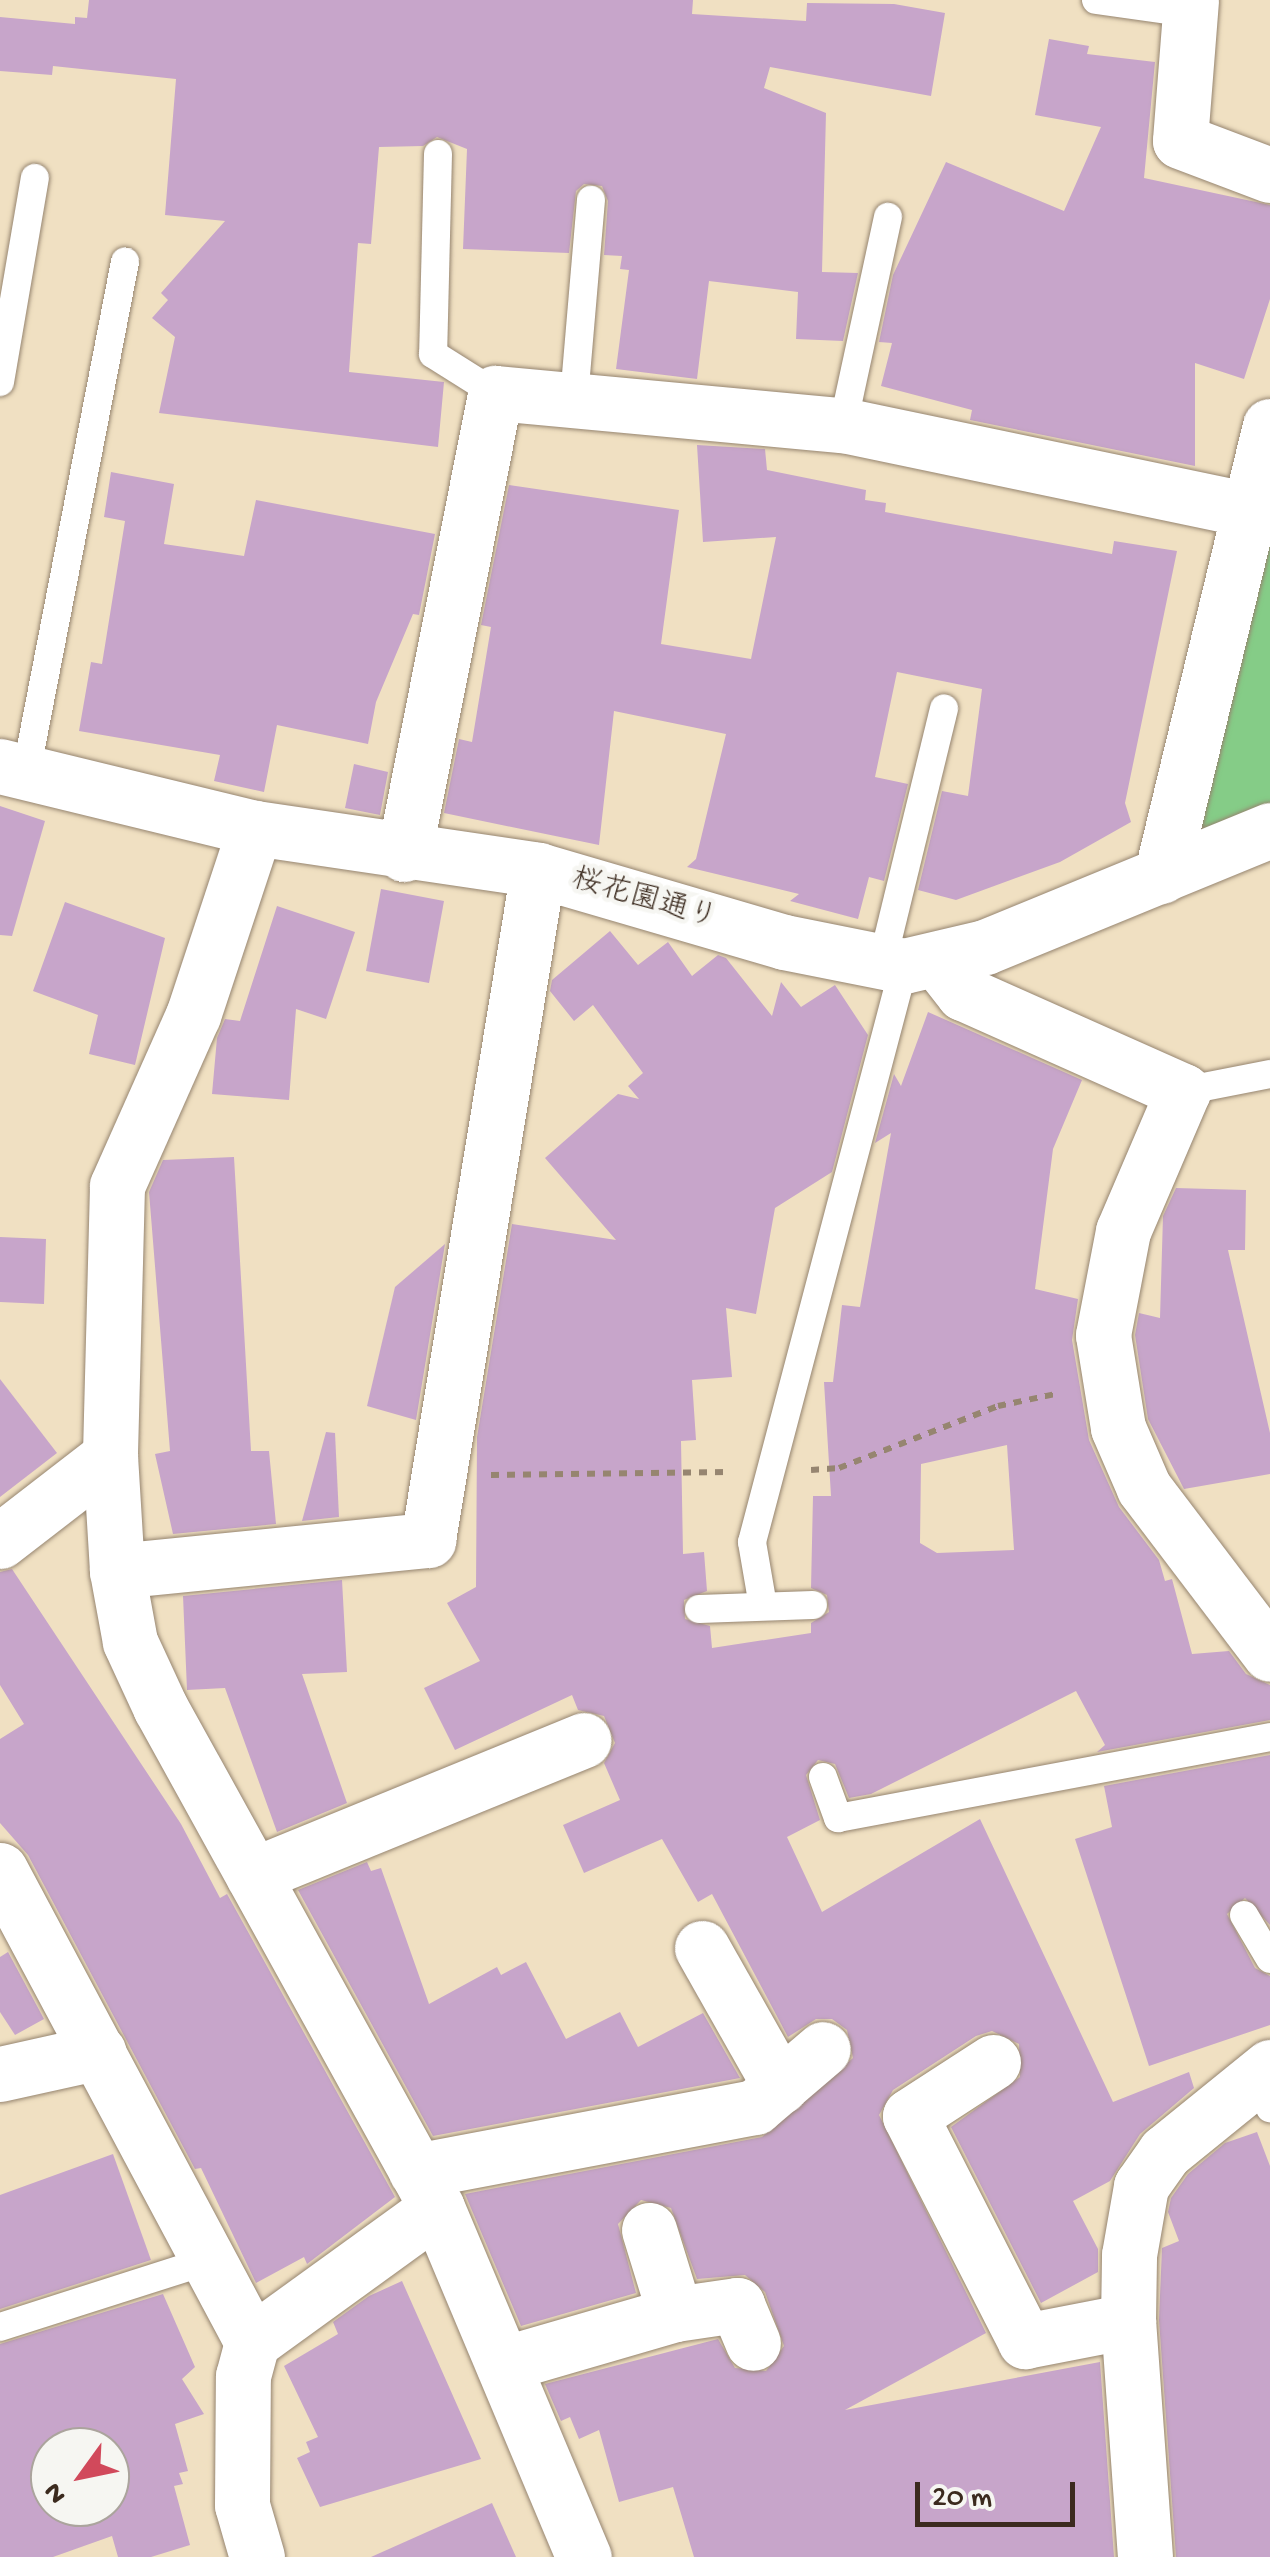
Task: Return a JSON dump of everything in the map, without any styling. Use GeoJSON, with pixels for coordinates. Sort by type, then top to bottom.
{"type":"FeatureCollection","features":[{"type":"Feature","properties":{"kind":"street"},"geometry":{"type":"LineString","coordinates":[[1190,6],[1180,141],[1270,175]]}},
{"type":"Feature","properties":{"kind":"street"},"geometry":{"type":"LineString","coordinates":[[404,854],[495,392],[843,425],[1246,509]]}},
{"type":"Feature","properties":{"kind":"street"},"geometry":{"type":"LineString","coordinates":[[1161,876],[1246,509],[1270,426]]}},
{"type":"Feature","properties":{"kind":"street","name":"桜花園通り"},"geometry":{"type":"LineString","coordinates":[[13,770],[256,828],[404,854],[538,870],[784,942],[908,963]]}},
{"type":"Feature","properties":{"kind":"street"},"geometry":{"type":"LineString","coordinates":[[256,828],[192,1015],[117,1186],[110,1456],[117,1571],[138,1658],[427,2189],[584,2557]]}},
{"type":"Feature","properties":{"kind":"street"},"geometry":{"type":"LineString","coordinates":[[908,963],[1161,876],[1270,830]]}},
{"type":"Feature","properties":{"kind":"street"},"geometry":{"type":"LineString","coordinates":[[117,1571],[428,1540],[538,870]]}},
{"type":"Feature","properties":{"kind":"street"},"geometry":{"type":"LineString","coordinates":[[908,963],[963,993],[1183,1091],[1123,1230],[1103,1335],[1118,1428],[1144,1488],[1270,1654]]}},
{"type":"Feature","properties":{"kind":"street"},"geometry":{"type":"LineString","coordinates":[[0,1541],[110,1456]]}},
{"type":"Feature","properties":{"kind":"street"},"geometry":{"type":"LineString","coordinates":[[253,1874],[584,1740]]}},
{"type":"Feature","properties":{"kind":"street"},"geometry":{"type":"LineString","coordinates":[[0,1870],[252,2342]]}},
{"type":"Feature","properties":{"kind":"street"},"geometry":{"type":"LineString","coordinates":[[702,1948],[780,2086]]}},
{"type":"Feature","properties":{"kind":"street"},"geometry":{"type":"LineString","coordinates":[[246,2554],[242,2506],[243,2376],[252,2342],[427,2189],[755,2107],[823,2049]]}},
{"type":"Feature","properties":{"kind":"street"},"geometry":{"type":"LineString","coordinates":[[0,2074],[99,2052]]}},
{"type":"Feature","properties":{"kind":"street"},"geometry":{"type":"LineString","coordinates":[[993,2062],[910,2116],[1016,2323],[1025,2340],[1128,2322]]}},
{"type":"Feature","properties":{"kind":"street"},"geometry":{"type":"LineString","coordinates":[[1145,2557],[1128,2322],[1142,2186],[1165,2152],[1266,2084]]}},
{"type":"Feature","properties":{"kind":"street"},"geometry":{"type":"LineString","coordinates":[[650,2230],[675,2314]]}},
{"type":"Feature","properties":{"kind":"street"},"geometry":{"type":"LineString","coordinates":[[503,2364],[675,2314],[737,2304],[753,2343]]}},
{"type":"Feature","properties":{"kind":"lane"},"geometry":{"type":"LineString","coordinates":[[1096,0],[1190,6]]}},
{"type":"Feature","properties":{"kind":"lane"},"geometry":{"type":"LineString","coordinates":[[438,154],[433,354],[495,392]]}},
{"type":"Feature","properties":{"kind":"lane"},"geometry":{"type":"LineString","coordinates":[[0,382],[35,178]]}},
{"type":"Feature","properties":{"kind":"lane"},"geometry":{"type":"LineString","coordinates":[[574,398],[591,200]]}},
{"type":"Feature","properties":{"kind":"lane"},"geometry":{"type":"LineString","coordinates":[[843,425],[888,217]]}},
{"type":"Feature","properties":{"kind":"lane"},"geometry":{"type":"LineString","coordinates":[[13,770],[125,262]]}},
{"type":"Feature","properties":{"kind":"lane"},"geometry":{"type":"LineString","coordinates":[[763,1606],[752,1542],[908,963],[944,708]]}},
{"type":"Feature","properties":{"kind":"lane"},"geometry":{"type":"LineString","coordinates":[[1183,1091],[1270,1074]]}},
{"type":"Feature","properties":{"kind":"lane"},"geometry":{"type":"LineString","coordinates":[[699,1609],[813,1605]]}},
{"type":"Feature","properties":{"kind":"lane"},"geometry":{"type":"LineString","coordinates":[[823,1777],[838,1818],[1270,1737]]}},
{"type":"Feature","properties":{"kind":"lane"},"geometry":{"type":"LineString","coordinates":[[1244,1914],[1270,1959]]}},
{"type":"Feature","properties":{"kind":"lane"},"geometry":{"type":"LineString","coordinates":[[0,2326],[210,2260]]}},
{"type":"Feature","properties":{"kind":"green space"},"geometry":{"type":"Polygon","coordinates":[[[1270,523],[1270,813],[1189,848],[1270,523]]]}},
{"type":"Feature","properties":{"kind":"building"},"geometry":{"type":"Polygon","coordinates":[[[89,0],[693,0],[692,14],[806,21],[807,3],[894,4],[945,13],[931,96],[770,67],[764,88],[826,113],[822,272],[858,273],[843,341],[796,339],[798,292],[709,281],[697,379],[616,369],[629,270],[620,269],[622,256],[604,255],[608,201],[602,186],[584,184],[576,191],[569,253],[463,249],[467,149],[437,137],[423,146],[379,147],[371,244],[358,243],[349,372],[444,382],[438,447],[159,413],[175,337],[152,318],[168,300],[161,293],[225,221],[165,215],[176,79],[53,66],[52,75],[0,71],[0,17],[75,24],[75,17],[87,18],[89,0]]]}},
{"type":"Feature","properties":{"kind":"building"},"geometry":{"type":"Polygon","coordinates":[[[1049,39],[1089,46],[1087,54],[1155,62],[1144,178],[1270,205],[1270,299],[1244,379],[1195,363],[1195,466],[970,420],[972,410],[881,386],[892,343],[879,342],[893,275],[946,162],[1064,211],[1101,127],[1035,115],[1049,39]]]}},
{"type":"Feature","properties":{"kind":"building"},"geometry":{"type":"Polygon","coordinates":[[[697,445],[765,449],[767,470],[866,490],[865,500],[886,503],[885,512],[1112,554],[1114,541],[1177,551],[1125,803],[1131,822],[1060,862],[956,900],[918,890],[942,791],[968,796],[982,689],[897,672],[875,777],[908,784],[884,881],[869,877],[858,919],[790,901],[799,894],[687,867],[696,859],[726,734],[614,711],[599,845],[444,813],[459,739],[472,742],[491,627],[481,625],[509,485],[679,510],[661,644],[751,659],[776,537],[703,542],[697,445]]]}},
{"type":"Feature","properties":{"kind":"building"},"geometry":{"type":"Polygon","coordinates":[[[111,472],[174,484],[164,544],[244,556],[256,500],[435,534],[419,615],[413,614],[376,702],[368,744],[277,725],[264,792],[214,781],[220,755],[79,731],[91,662],[102,664],[125,521],[104,517],[111,472]]]}},
{"type":"Feature","properties":{"kind":"building"},"geometry":{"type":"Polygon","coordinates":[[[354,764],[388,772],[380,815],[345,808],[354,764]]]}},
{"type":"Feature","properties":{"kind":"building"},"geometry":{"type":"Polygon","coordinates":[[[0,806],[45,821],[12,936],[0,935],[0,806]]]}},
{"type":"Feature","properties":{"kind":"building"},"geometry":{"type":"Polygon","coordinates":[[[381,889],[444,901],[429,983],[366,971],[381,889]]]}},
{"type":"Feature","properties":{"kind":"building"},"geometry":{"type":"Polygon","coordinates":[[[65,902],[165,938],[135,1065],[89,1054],[98,1015],[33,991],[65,902]]]}},
{"type":"Feature","properties":{"kind":"building"},"geometry":{"type":"Polygon","coordinates":[[[277,906],[355,932],[326,1019],[296,1009],[289,1100],[212,1094],[217,1038],[225,1019],[240,1021],[277,906]]]}},
{"type":"Feature","properties":{"kind":"building"},"geometry":{"type":"Polygon","coordinates":[[[610,931],[638,965],[668,942],[692,976],[718,955],[726,958],[772,1016],[781,982],[801,1007],[835,985],[868,1035],[832,1172],[775,1208],[756,1314],[726,1308],[732,1377],[692,1380],[696,1440],[681,1441],[683,1554],[704,1552],[707,1591],[684,1600],[685,1619],[710,1626],[712,1648],[811,1633],[811,1623],[829,1612],[827,1595],[811,1588],[813,1496],[831,1496],[824,1382],[833,1382],[842,1305],[860,1307],[891,1133],[875,1143],[894,1074],[901,1086],[928,1012],[1082,1080],[1053,1149],[1035,1289],[1078,1299],[1072,1340],[1089,1440],[1119,1507],[1159,1560],[1165,1581],[1172,1579],[1192,1654],[1229,1651],[1246,1674],[1270,1685],[1270,1720],[1097,1752],[1105,1745],[1076,1691],[871,1794],[849,1798],[835,1764],[818,1760],[806,1775],[820,1820],[787,1837],[822,1912],[980,1819],[1113,2102],[1189,2072],[1194,2088],[1140,2134],[1110,2181],[1073,2201],[1098,2249],[1098,2272],[1041,2303],[951,2127],[1020,2077],[1019,2044],[992,2031],[976,2036],[893,2090],[879,2115],[986,2333],[845,2410],[1100,2362],[1114,2557],[694,2557],[673,2487],[619,2502],[599,2430],[579,2439],[570,2417],[561,2421],[545,2384],[718,2339],[735,2368],[766,2371],[784,2346],[765,2292],[745,2275],[697,2279],[671,2208],[641,2200],[618,2224],[636,2293],[521,2326],[465,2194],[762,2137],[853,2058],[847,2030],[832,2019],[816,2019],[788,2037],[712,1894],[698,1902],[662,1839],[584,1873],[563,1825],[620,1800],[604,1763],[615,1743],[604,1716],[578,1710],[572,1695],[455,1750],[424,1688],[480,1661],[447,1603],[476,1587],[477,1437],[512,1224],[616,1240],[545,1158],[618,1094],[639,1099],[628,1086],[643,1073],[593,1005],[574,1021],[550,991],[552,980],[610,931]],[[1007,1445],[921,1464],[920,1543],[937,1553],[1014,1550],[1007,1445]]]}},
{"type":"Feature","properties":{"kind":"building"},"geometry":{"type":"Polygon","coordinates":[[[234,1157],[251,1451],[269,1451],[276,1524],[173,1534],[155,1454],[170,1451],[149,1192],[163,1160],[234,1157]]]}},
{"type":"Feature","properties":{"kind":"building"},"geometry":{"type":"Polygon","coordinates":[[[1176,1188],[1246,1190],[1245,1250],[1228,1250],[1270,1433],[1270,1474],[1184,1489],[1148,1419],[1135,1335],[1139,1313],[1160,1318],[1163,1216],[1176,1188]]]}},
{"type":"Feature","properties":{"kind":"building"},"geometry":{"type":"Polygon","coordinates":[[[0,1237],[46,1239],[44,1304],[0,1302],[0,1237]]]}},
{"type":"Feature","properties":{"kind":"building"},"geometry":{"type":"Polygon","coordinates":[[[445,1244],[416,1420],[367,1406],[395,1287],[445,1244]]]}},
{"type":"Feature","properties":{"kind":"building"},"geometry":{"type":"Polygon","coordinates":[[[0,1379],[57,1453],[0,1497],[0,1379]]]}},
{"type":"Feature","properties":{"kind":"building"},"geometry":{"type":"Polygon","coordinates":[[[326,1432],[335,1433],[339,1517],[302,1521],[326,1432]]]}},
{"type":"Feature","properties":{"kind":"building"},"geometry":{"type":"Polygon","coordinates":[[[12,1569],[181,1824],[220,1898],[227,1894],[395,2197],[307,2264],[304,2257],[256,2283],[201,2168],[195,2169],[28,1855],[0,1823],[0,1739],[24,1724],[0,1685],[0,1572],[12,1569]]]}},
{"type":"Feature","properties":{"kind":"building"},"geometry":{"type":"Polygon","coordinates":[[[342,1580],[347,1672],[302,1674],[347,1803],[277,1832],[225,1688],[187,1690],[183,1596],[342,1580]]]}},
{"type":"Feature","properties":{"kind":"building"},"geometry":{"type":"Polygon","coordinates":[[[1270,1755],[1270,1925],[1245,1898],[1227,1914],[1255,1968],[1270,1976],[1270,2025],[1149,2066],[1075,1839],[1112,1827],[1104,1786],[1270,1755]]]}},
{"type":"Feature","properties":{"kind":"building"},"geometry":{"type":"Polygon","coordinates":[[[367,1862],[371,1871],[381,1868],[429,2004],[497,1967],[501,1975],[526,1962],[566,2039],[620,2012],[638,2047],[703,2013],[740,2078],[433,2136],[298,1890],[367,1862]]]}},
{"type":"Feature","properties":{"kind":"building"},"geometry":{"type":"Polygon","coordinates":[[[8,1952],[44,2019],[15,2035],[0,2012],[0,1957],[8,1952]]]}},
{"type":"Feature","properties":{"kind":"building"},"geometry":{"type":"Polygon","coordinates":[[[1257,2132],[1270,2166],[1270,2557],[1176,2557],[1159,2320],[1162,2248],[1179,2241],[1168,2212],[1171,2198],[1188,2174],[1225,2143],[1257,2132]]]}},
{"type":"Feature","properties":{"kind":"building"},"geometry":{"type":"Polygon","coordinates":[[[113,2154],[151,2260],[0,2309],[0,2195],[113,2154]]]}},
{"type":"Feature","properties":{"kind":"building"},"geometry":{"type":"Polygon","coordinates":[[[402,2281],[481,2459],[320,2507],[297,2458],[310,2452],[306,2442],[318,2437],[284,2366],[338,2334],[333,2322],[369,2296],[402,2281]]]}},
{"type":"Feature","properties":{"kind":"building"},"geometry":{"type":"Polygon","coordinates":[[[163,2294],[195,2367],[182,2379],[204,2414],[175,2424],[188,2471],[179,2473],[183,2484],[174,2486],[190,2545],[151,2557],[118,2557],[112,2536],[53,2557],[0,2557],[0,2344],[163,2294]]]}},
{"type":"Feature","properties":{"kind":"building"},"geometry":{"type":"Polygon","coordinates":[[[492,2503],[516,2557],[371,2557],[492,2503]]]}}]}
